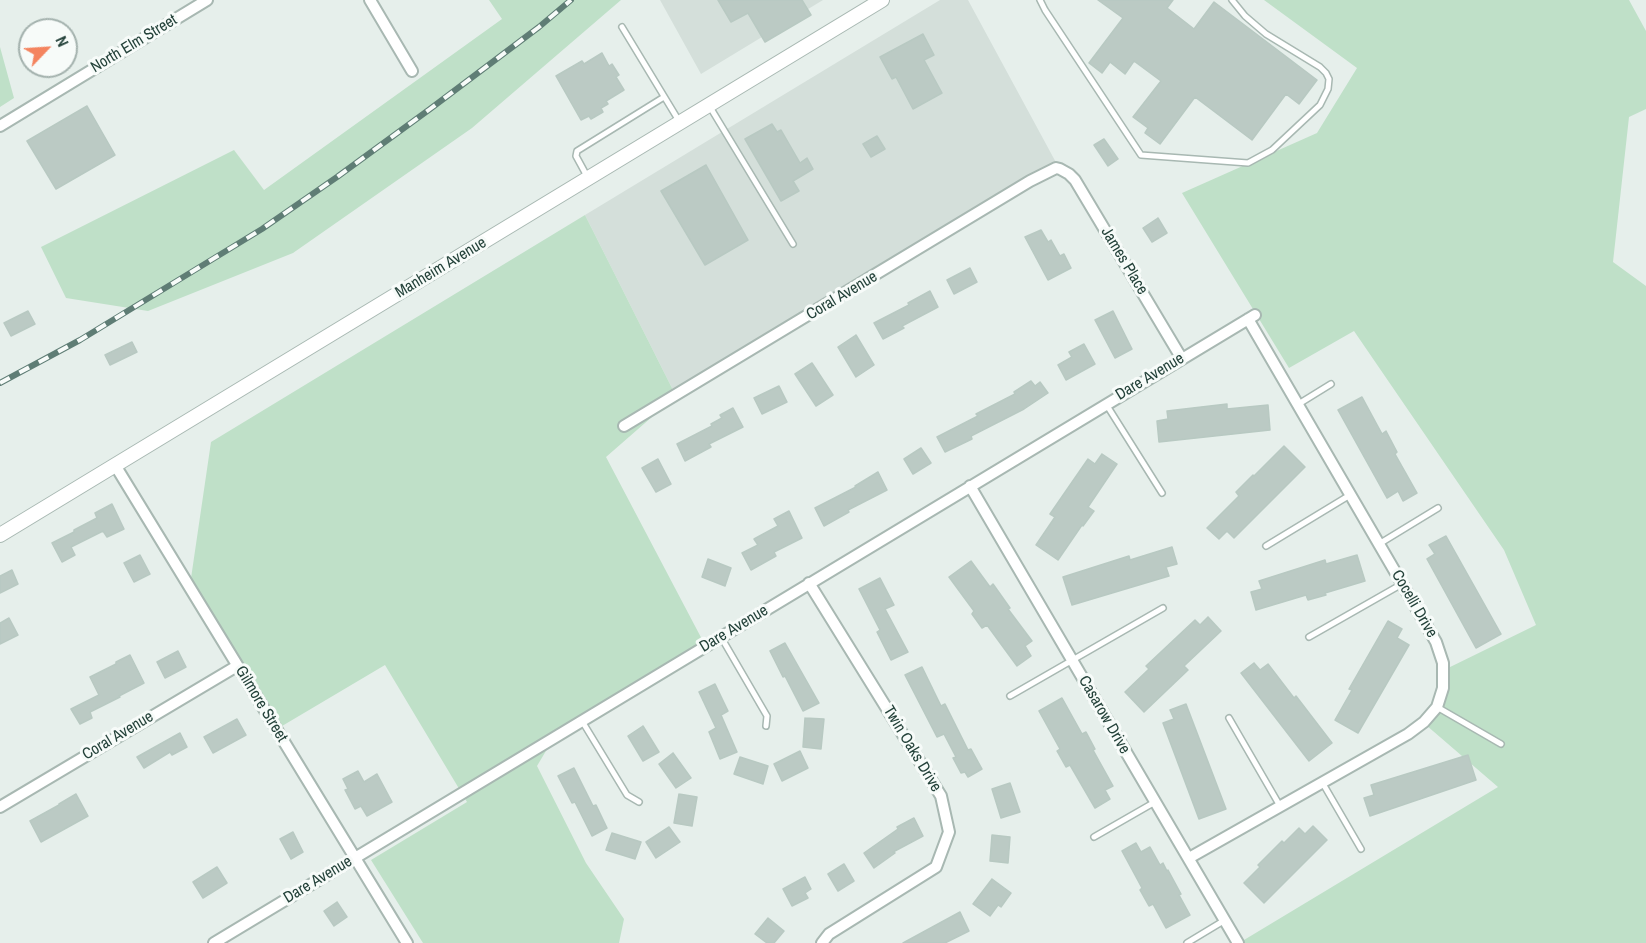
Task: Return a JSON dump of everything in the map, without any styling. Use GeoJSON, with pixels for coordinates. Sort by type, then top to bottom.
{"type":"FeatureCollection","features":[{"type":"Feature","properties":{"kind":"street","name":"North Elm Street"},"geometry":{"type":"LineString","coordinates":[[0,126],[207,0]]}},
{"type":"Feature","properties":{"kind":"street"},"geometry":{"type":"LineString","coordinates":[[370,0],[412,71]]}},
{"type":"Feature","properties":{"kind":"street","name":"Manheim Avenue"},"geometry":{"type":"LineString","coordinates":[[0,535],[882,0]]}},
{"type":"Feature","properties":{"kind":"street","name":"Coral Avenue"},"geometry":{"type":"LineString","coordinates":[[624,426],[1030,181],[1056,168],[1060,169]]}},
{"type":"Feature","properties":{"kind":"street","name":"James Place"},"geometry":{"type":"LineString","coordinates":[[1060,169],[1075,180],[1182,358]]}},
{"type":"Feature","properties":{"kind":"street","name":"Dare Avenue"},"geometry":{"type":"LineString","coordinates":[[214,943],[1251,317]]}},
{"type":"Feature","properties":{"kind":"street","name":"Cocelli Drive"},"geometry":{"type":"LineString","coordinates":[[1251,317],[1297,405],[1352,495],[1436,642],[1443,663],[1443,688],[1437,707]]}},
{"type":"Feature","properties":{"kind":"street","name":"Gilmore Street"},"geometry":{"type":"LineString","coordinates":[[115,465],[407,943]]}},
{"type":"Feature","properties":{"kind":"street","name":"Casarow Drive"},"geometry":{"type":"LineString","coordinates":[[970,486],[1238,943]]}},
{"type":"Feature","properties":{"kind":"street","name":"Twin Oaks Drive"},"geometry":{"type":"LineString","coordinates":[[809,583],[941,796],[949,832],[936,867],[829,934],[822,943]]}},
{"type":"Feature","properties":{"kind":"street","name":"Coral Avenue"},"geometry":{"type":"LineString","coordinates":[[0,807],[237,666]]}},
{"type":"Feature","properties":{"kind":"street"},"geometry":{"type":"LineString","coordinates":[[1189,858],[1408,734],[1424,722],[1437,707]]}},
{"type":"Feature","properties":{"kind":"lane"},"geometry":{"type":"LineString","coordinates":[[1040,0],[1141,155],[1248,163],[1272,150],[1320,105],[1329,88],[1329,79],[1320,67],[1266,34],[1245,16],[1232,0]]}},
{"type":"Feature","properties":{"kind":"lane"},"geometry":{"type":"LineString","coordinates":[[622,27],[680,123]]}},
{"type":"Feature","properties":{"kind":"lane"},"geometry":{"type":"LineString","coordinates":[[588,179],[576,156],[577,151],[664,97]]}},
{"type":"Feature","properties":{"kind":"lane"},"geometry":{"type":"LineString","coordinates":[[709,105],[793,244]]}},
{"type":"Feature","properties":{"kind":"lane"},"geometry":{"type":"LineString","coordinates":[[1297,405],[1331,384]]}},
{"type":"Feature","properties":{"kind":"lane"},"geometry":{"type":"LineString","coordinates":[[1106,404],[1162,492]]}},
{"type":"Feature","properties":{"kind":"lane"},"geometry":{"type":"LineString","coordinates":[[1266,546],[1352,495]]}},
{"type":"Feature","properties":{"kind":"lane"},"geometry":{"type":"LineString","coordinates":[[1379,544],[1438,508]]}},
{"type":"Feature","properties":{"kind":"lane"},"geometry":{"type":"LineString","coordinates":[[1309,637],[1402,584]]}},
{"type":"Feature","properties":{"kind":"lane"},"geometry":{"type":"LineString","coordinates":[[1010,696],[1163,608]]}},
{"type":"Feature","properties":{"kind":"lane"},"geometry":{"type":"LineString","coordinates":[[721,637],[767,716],[766,726]]}},
{"type":"Feature","properties":{"kind":"lane"},"geometry":{"type":"LineString","coordinates":[[1437,707],[1501,744]]}},
{"type":"Feature","properties":{"kind":"lane"},"geometry":{"type":"LineString","coordinates":[[1229,718],[1280,807]]}},
{"type":"Feature","properties":{"kind":"lane"},"geometry":{"type":"LineString","coordinates":[[582,721],[627,795],[639,802]]}},
{"type":"Feature","properties":{"kind":"lane"},"geometry":{"type":"LineString","coordinates":[[1322,782],[1361,849]]}},
{"type":"Feature","properties":{"kind":"lane"},"geometry":{"type":"LineString","coordinates":[[1094,837],[1155,802]]}},
{"type":"Feature","properties":{"kind":"lane"},"geometry":{"type":"LineString","coordinates":[[1187,943],[1224,920]]}},
{"type":"Feature","properties":{"kind":"shaded area"},"geometry":{"type":"Polygon","coordinates":[[[660,0],[823,0],[701,74],[660,0]]]}},
{"type":"Feature","properties":{"kind":"shaded area"},"geometry":{"type":"Polygon","coordinates":[[[940,0],[968,0],[1059,168],[676,396],[585,215],[940,0]]]}},
{"type":"Feature","properties":{"kind":"green space"},"geometry":{"type":"Polygon","coordinates":[[[489,0],[621,0],[472,128],[293,253],[148,311],[66,298],[41,247],[234,150],[264,190],[502,19],[489,0]]]}},
{"type":"Feature","properties":{"kind":"green space"},"geometry":{"type":"Polygon","coordinates":[[[1264,0],[1629,0],[1646,31],[1646,109],[1629,117],[1613,262],[1646,286],[1646,943],[1239,943],[1498,787],[1426,725],[1446,669],[1536,625],[1504,550],[1354,331],[1289,368],[1182,193],[1317,133],[1357,68],[1264,0]]]}},
{"type":"Feature","properties":{"kind":"green space"},"geometry":{"type":"Polygon","coordinates":[[[0,47],[14,98],[0,107],[0,47]]]}},
{"type":"Feature","properties":{"kind":"green space"},"geometry":{"type":"Polygon","coordinates":[[[585,215],[676,396],[606,457],[705,645],[556,734],[537,766],[586,863],[624,919],[619,943],[423,943],[371,860],[467,802],[385,665],[277,729],[190,585],[211,442],[585,215]]]}},
{"type":"Feature","properties":{"kind":"building"},"geometry":{"type":"Polygon","coordinates":[[[718,0],[802,0],[811,15],[765,42],[748,13],[731,22],[718,0]]]}},
{"type":"Feature","properties":{"kind":"building"},"geometry":{"type":"Polygon","coordinates":[[[1098,0],[1173,0],[1167,8],[1194,29],[1214,2],[1317,80],[1299,104],[1286,94],[1252,140],[1195,97],[1160,144],[1145,133],[1148,128],[1133,117],[1161,81],[1134,61],[1125,74],[1110,62],[1102,73],[1089,63],[1123,18],[1098,0]]]}},
{"type":"Feature","properties":{"kind":"building"},"geometry":{"type":"Polygon","coordinates":[[[923,34],[934,55],[924,60],[942,93],[913,109],[896,77],[892,79],[880,57],[923,34]]]}},
{"type":"Feature","properties":{"kind":"building"},"geometry":{"type":"Polygon","coordinates":[[[602,53],[609,66],[612,64],[619,75],[616,77],[624,90],[606,101],[608,104],[601,108],[603,112],[591,119],[589,116],[581,120],[556,76],[602,53]]]}},
{"type":"Feature","properties":{"kind":"building"},"geometry":{"type":"Polygon","coordinates":[[[87,106],[115,155],[56,189],[27,141],[87,106]]]}},
{"type":"Feature","properties":{"kind":"building"},"geometry":{"type":"Polygon","coordinates":[[[772,124],[777,132],[781,130],[800,163],[807,158],[813,169],[793,181],[799,191],[781,201],[745,139],[772,124]]]}},
{"type":"Feature","properties":{"kind":"building"},"geometry":{"type":"Polygon","coordinates":[[[877,136],[885,149],[871,157],[863,144],[877,136]]]}},
{"type":"Feature","properties":{"kind":"building"},"geometry":{"type":"Polygon","coordinates":[[[1104,139],[1118,159],[1108,166],[1094,145],[1104,139]]]}},
{"type":"Feature","properties":{"kind":"building"},"geometry":{"type":"Polygon","coordinates":[[[706,165],[748,240],[705,265],[661,191],[706,165]]]}},
{"type":"Feature","properties":{"kind":"building"},"geometry":{"type":"Polygon","coordinates":[[[1158,218],[1167,233],[1152,242],[1143,228],[1158,218]]]}},
{"type":"Feature","properties":{"kind":"building"},"geometry":{"type":"Polygon","coordinates":[[[1041,230],[1048,242],[1051,240],[1060,256],[1064,254],[1071,268],[1048,280],[1025,237],[1041,230]]]}},
{"type":"Feature","properties":{"kind":"building"},"geometry":{"type":"Polygon","coordinates":[[[970,268],[977,282],[954,294],[947,280],[970,268]]]}},
{"type":"Feature","properties":{"kind":"building"},"geometry":{"type":"Polygon","coordinates":[[[930,291],[938,307],[883,339],[874,323],[930,291]]]}},
{"type":"Feature","properties":{"kind":"building"},"geometry":{"type":"Polygon","coordinates":[[[28,311],[35,324],[11,336],[4,323],[28,311]]]}},
{"type":"Feature","properties":{"kind":"building"},"geometry":{"type":"Polygon","coordinates":[[[1113,311],[1132,349],[1115,358],[1095,320],[1113,311]]]}},
{"type":"Feature","properties":{"kind":"building"},"geometry":{"type":"Polygon","coordinates":[[[856,335],[874,365],[856,377],[838,347],[856,335]]]}},
{"type":"Feature","properties":{"kind":"building"},"geometry":{"type":"Polygon","coordinates":[[[132,342],[137,352],[110,365],[105,355],[132,342]]]}},
{"type":"Feature","properties":{"kind":"building"},"geometry":{"type":"Polygon","coordinates":[[[1084,344],[1095,364],[1066,380],[1058,365],[1072,357],[1069,352],[1084,344]]]}},
{"type":"Feature","properties":{"kind":"building"},"geometry":{"type":"Polygon","coordinates":[[[812,363],[833,395],[816,406],[795,374],[812,363]]]}},
{"type":"Feature","properties":{"kind":"building"},"geometry":{"type":"Polygon","coordinates":[[[1031,381],[1035,386],[1040,382],[1048,393],[1024,409],[971,436],[972,439],[945,452],[937,437],[1015,394],[1014,392],[1031,381]]]}},
{"type":"Feature","properties":{"kind":"building"},"geometry":{"type":"Polygon","coordinates":[[[779,386],[787,402],[762,414],[754,398],[779,386]]]}},
{"type":"Feature","properties":{"kind":"building"},"geometry":{"type":"Polygon","coordinates":[[[1362,397],[1382,434],[1386,431],[1397,452],[1395,454],[1417,493],[1403,501],[1398,491],[1387,498],[1338,410],[1362,397]]]}},
{"type":"Feature","properties":{"kind":"building"},"geometry":{"type":"Polygon","coordinates":[[[1227,404],[1227,409],[1268,405],[1270,430],[1159,442],[1157,421],[1168,419],[1167,411],[1227,404]]]}},
{"type":"Feature","properties":{"kind":"building"},"geometry":{"type":"Polygon","coordinates":[[[733,408],[743,427],[709,444],[711,447],[685,461],[677,444],[712,426],[711,424],[722,418],[720,415],[733,408]]]}},
{"type":"Feature","properties":{"kind":"building"},"geometry":{"type":"Polygon","coordinates":[[[1284,446],[1305,467],[1234,538],[1227,531],[1219,539],[1207,528],[1239,496],[1236,492],[1284,446]]]}},
{"type":"Feature","properties":{"kind":"building"},"geometry":{"type":"Polygon","coordinates":[[[921,448],[931,463],[913,474],[904,459],[921,448]]]}},
{"type":"Feature","properties":{"kind":"building"},"geometry":{"type":"Polygon","coordinates":[[[1102,454],[1117,464],[1088,507],[1094,511],[1058,560],[1036,545],[1055,517],[1050,514],[1088,459],[1095,464],[1102,454]]]}},
{"type":"Feature","properties":{"kind":"building"},"geometry":{"type":"Polygon","coordinates":[[[658,459],[671,484],[656,492],[642,468],[658,459]]]}},
{"type":"Feature","properties":{"kind":"building"},"geometry":{"type":"Polygon","coordinates":[[[878,472],[887,490],[848,510],[849,512],[824,526],[815,508],[856,487],[878,472]]]}},
{"type":"Feature","properties":{"kind":"building"},"geometry":{"type":"Polygon","coordinates":[[[112,504],[124,529],[107,537],[103,531],[71,547],[75,555],[62,562],[52,543],[97,518],[95,513],[112,504]]]}},
{"type":"Feature","properties":{"kind":"building"},"geometry":{"type":"Polygon","coordinates":[[[789,511],[802,538],[774,552],[776,556],[751,570],[742,553],[758,545],[754,539],[778,526],[774,519],[789,511]]]}},
{"type":"Feature","properties":{"kind":"building"},"geometry":{"type":"Polygon","coordinates":[[[1446,536],[1501,634],[1476,648],[1427,559],[1435,554],[1429,545],[1446,536]]]}},
{"type":"Feature","properties":{"kind":"building"},"geometry":{"type":"Polygon","coordinates":[[[1172,547],[1177,564],[1166,567],[1169,576],[1072,605],[1063,577],[1129,556],[1130,560],[1172,547]]]}},
{"type":"Feature","properties":{"kind":"building"},"geometry":{"type":"Polygon","coordinates":[[[140,555],[150,574],[134,582],[124,563],[140,555]]]}},
{"type":"Feature","properties":{"kind":"building"},"geometry":{"type":"Polygon","coordinates":[[[1357,555],[1365,581],[1308,600],[1306,595],[1256,610],[1251,592],[1262,589],[1259,581],[1325,560],[1326,564],[1357,555]]]}},
{"type":"Feature","properties":{"kind":"building"},"geometry":{"type":"Polygon","coordinates":[[[708,559],[731,568],[725,586],[702,577],[708,559]]]}},
{"type":"Feature","properties":{"kind":"building"},"geometry":{"type":"Polygon","coordinates":[[[971,561],[990,587],[993,584],[1032,641],[1025,646],[1031,656],[1017,666],[987,625],[982,628],[972,614],[974,611],[949,577],[971,561]]]}},
{"type":"Feature","properties":{"kind":"building"},"geometry":{"type":"Polygon","coordinates":[[[12,570],[18,584],[0,593],[0,576],[12,570]]]}},
{"type":"Feature","properties":{"kind":"building"},"geometry":{"type":"Polygon","coordinates":[[[880,578],[894,605],[885,609],[908,652],[891,660],[877,632],[880,630],[859,589],[880,578]]]}},
{"type":"Feature","properties":{"kind":"building"},"geometry":{"type":"Polygon","coordinates":[[[1208,617],[1221,631],[1184,666],[1188,670],[1144,712],[1125,692],[1149,669],[1146,666],[1195,620],[1200,625],[1208,617]]]}},
{"type":"Feature","properties":{"kind":"building"},"geometry":{"type":"Polygon","coordinates":[[[9,618],[18,635],[0,644],[0,623],[9,618]]]}},
{"type":"Feature","properties":{"kind":"building"},"geometry":{"type":"Polygon","coordinates":[[[1388,621],[1402,629],[1397,638],[1409,645],[1358,733],[1335,720],[1352,690],[1349,689],[1388,621]]]}},
{"type":"Feature","properties":{"kind":"building"},"geometry":{"type":"Polygon","coordinates":[[[785,643],[819,703],[803,711],[770,651],[785,643]]]}},
{"type":"Feature","properties":{"kind":"building"},"geometry":{"type":"Polygon","coordinates":[[[178,651],[186,667],[165,678],[157,662],[178,651]]]}},
{"type":"Feature","properties":{"kind":"building"},"geometry":{"type":"Polygon","coordinates":[[[130,655],[144,683],[90,712],[92,718],[80,724],[71,709],[99,695],[90,677],[130,655]]]}},
{"type":"Feature","properties":{"kind":"building"},"geometry":{"type":"Polygon","coordinates":[[[1254,663],[1260,670],[1268,664],[1332,743],[1309,761],[1241,673],[1254,663]]]}},
{"type":"Feature","properties":{"kind":"building"},"geometry":{"type":"Polygon","coordinates":[[[922,667],[941,706],[945,704],[968,750],[971,749],[982,769],[968,777],[965,772],[961,773],[953,758],[956,757],[944,734],[937,737],[905,675],[922,667]]]}},
{"type":"Feature","properties":{"kind":"building"},"geometry":{"type":"Polygon","coordinates":[[[715,684],[728,711],[721,715],[737,752],[720,759],[709,732],[716,728],[699,692],[715,684]]]}},
{"type":"Feature","properties":{"kind":"building"},"geometry":{"type":"Polygon","coordinates":[[[1062,698],[1082,734],[1086,732],[1113,786],[1105,790],[1110,799],[1095,808],[1070,765],[1066,767],[1057,751],[1060,749],[1039,711],[1062,698]]]}},
{"type":"Feature","properties":{"kind":"building"},"geometry":{"type":"Polygon","coordinates":[[[1186,704],[1226,809],[1199,819],[1163,723],[1174,719],[1170,710],[1186,704]]]}},
{"type":"Feature","properties":{"kind":"building"},"geometry":{"type":"Polygon","coordinates":[[[805,718],[824,719],[821,749],[803,747],[805,718]]]}},
{"type":"Feature","properties":{"kind":"building"},"geometry":{"type":"Polygon","coordinates":[[[237,719],[246,735],[213,753],[204,737],[237,719]]]}},
{"type":"Feature","properties":{"kind":"building"},"geometry":{"type":"Polygon","coordinates":[[[643,726],[659,752],[643,761],[628,736],[643,726]]]}},
{"type":"Feature","properties":{"kind":"building"},"geometry":{"type":"Polygon","coordinates":[[[180,733],[187,747],[172,755],[170,752],[144,768],[137,757],[180,733]]]}},
{"type":"Feature","properties":{"kind":"building"},"geometry":{"type":"Polygon","coordinates":[[[800,751],[808,768],[782,781],[774,764],[800,751]]]}},
{"type":"Feature","properties":{"kind":"building"},"geometry":{"type":"Polygon","coordinates":[[[673,753],[691,778],[676,788],[659,764],[673,753]]]}},
{"type":"Feature","properties":{"kind":"building"},"geometry":{"type":"Polygon","coordinates":[[[1468,755],[1476,780],[1370,816],[1364,798],[1374,795],[1371,785],[1468,755]]]}},
{"type":"Feature","properties":{"kind":"building"},"geometry":{"type":"Polygon","coordinates":[[[740,757],[768,766],[763,784],[734,774],[740,757]]]}},
{"type":"Feature","properties":{"kind":"building"},"geometry":{"type":"Polygon","coordinates":[[[574,768],[607,828],[592,836],[575,802],[572,803],[558,776],[574,768]]]}},
{"type":"Feature","properties":{"kind":"building"},"geometry":{"type":"Polygon","coordinates":[[[358,771],[364,782],[377,774],[392,802],[367,816],[361,806],[355,809],[345,790],[348,789],[343,779],[358,771]]]}},
{"type":"Feature","properties":{"kind":"building"},"geometry":{"type":"Polygon","coordinates":[[[1010,783],[1020,812],[1001,818],[992,789],[1010,783]]]}},
{"type":"Feature","properties":{"kind":"building"},"geometry":{"type":"Polygon","coordinates":[[[76,794],[88,816],[41,842],[30,821],[76,794]]]}},
{"type":"Feature","properties":{"kind":"building"},"geometry":{"type":"Polygon","coordinates":[[[679,794],[697,797],[692,826],[674,823],[679,794]]]}},
{"type":"Feature","properties":{"kind":"building"},"geometry":{"type":"Polygon","coordinates":[[[914,818],[923,836],[893,852],[895,853],[874,868],[864,853],[898,829],[897,827],[914,818]]]}},
{"type":"Feature","properties":{"kind":"building"},"geometry":{"type":"Polygon","coordinates":[[[1313,826],[1327,840],[1264,903],[1244,883],[1282,841],[1284,843],[1299,828],[1305,834],[1313,826]]]}},
{"type":"Feature","properties":{"kind":"building"},"geometry":{"type":"Polygon","coordinates":[[[669,827],[680,842],[656,858],[646,842],[669,827]]]}},
{"type":"Feature","properties":{"kind":"building"},"geometry":{"type":"Polygon","coordinates":[[[293,832],[303,852],[291,859],[280,839],[293,832]]]}},
{"type":"Feature","properties":{"kind":"building"},"geometry":{"type":"Polygon","coordinates":[[[612,833],[641,842],[635,859],[606,850],[612,833]]]}},
{"type":"Feature","properties":{"kind":"building"},"geometry":{"type":"Polygon","coordinates":[[[992,835],[1010,837],[1008,863],[990,861],[992,835]]]}},
{"type":"Feature","properties":{"kind":"building"},"geometry":{"type":"Polygon","coordinates":[[[1136,843],[1141,852],[1150,847],[1160,865],[1163,863],[1190,915],[1166,928],[1153,904],[1149,906],[1122,851],[1136,843]]]}},
{"type":"Feature","properties":{"kind":"building"},"geometry":{"type":"Polygon","coordinates":[[[844,864],[854,881],[838,891],[828,874],[844,864]]]}},
{"type":"Feature","properties":{"kind":"building"},"geometry":{"type":"Polygon","coordinates":[[[217,867],[227,883],[203,898],[193,882],[217,867]]]}},
{"type":"Feature","properties":{"kind":"building"},"geometry":{"type":"Polygon","coordinates":[[[805,877],[811,889],[805,893],[808,898],[792,906],[783,889],[805,877]]]}},
{"type":"Feature","properties":{"kind":"building"},"geometry":{"type":"Polygon","coordinates":[[[992,879],[1011,893],[1001,907],[998,905],[990,916],[973,904],[992,879]]]}},
{"type":"Feature","properties":{"kind":"building"},"geometry":{"type":"Polygon","coordinates":[[[337,902],[347,917],[334,926],[324,911],[337,902]]]}},
{"type":"Feature","properties":{"kind":"building"},"geometry":{"type":"Polygon","coordinates":[[[960,912],[969,931],[945,943],[903,943],[960,912]]]}},
{"type":"Feature","properties":{"kind":"building"},"geometry":{"type":"Polygon","coordinates":[[[768,918],[784,931],[774,943],[767,943],[755,934],[768,918]]]}},
{"type":"Feature","properties":{"kind":"railway"},"geometry":{"type":"LineString","coordinates":[[0,383],[80,340],[262,229],[430,109],[571,0]]}}]}
